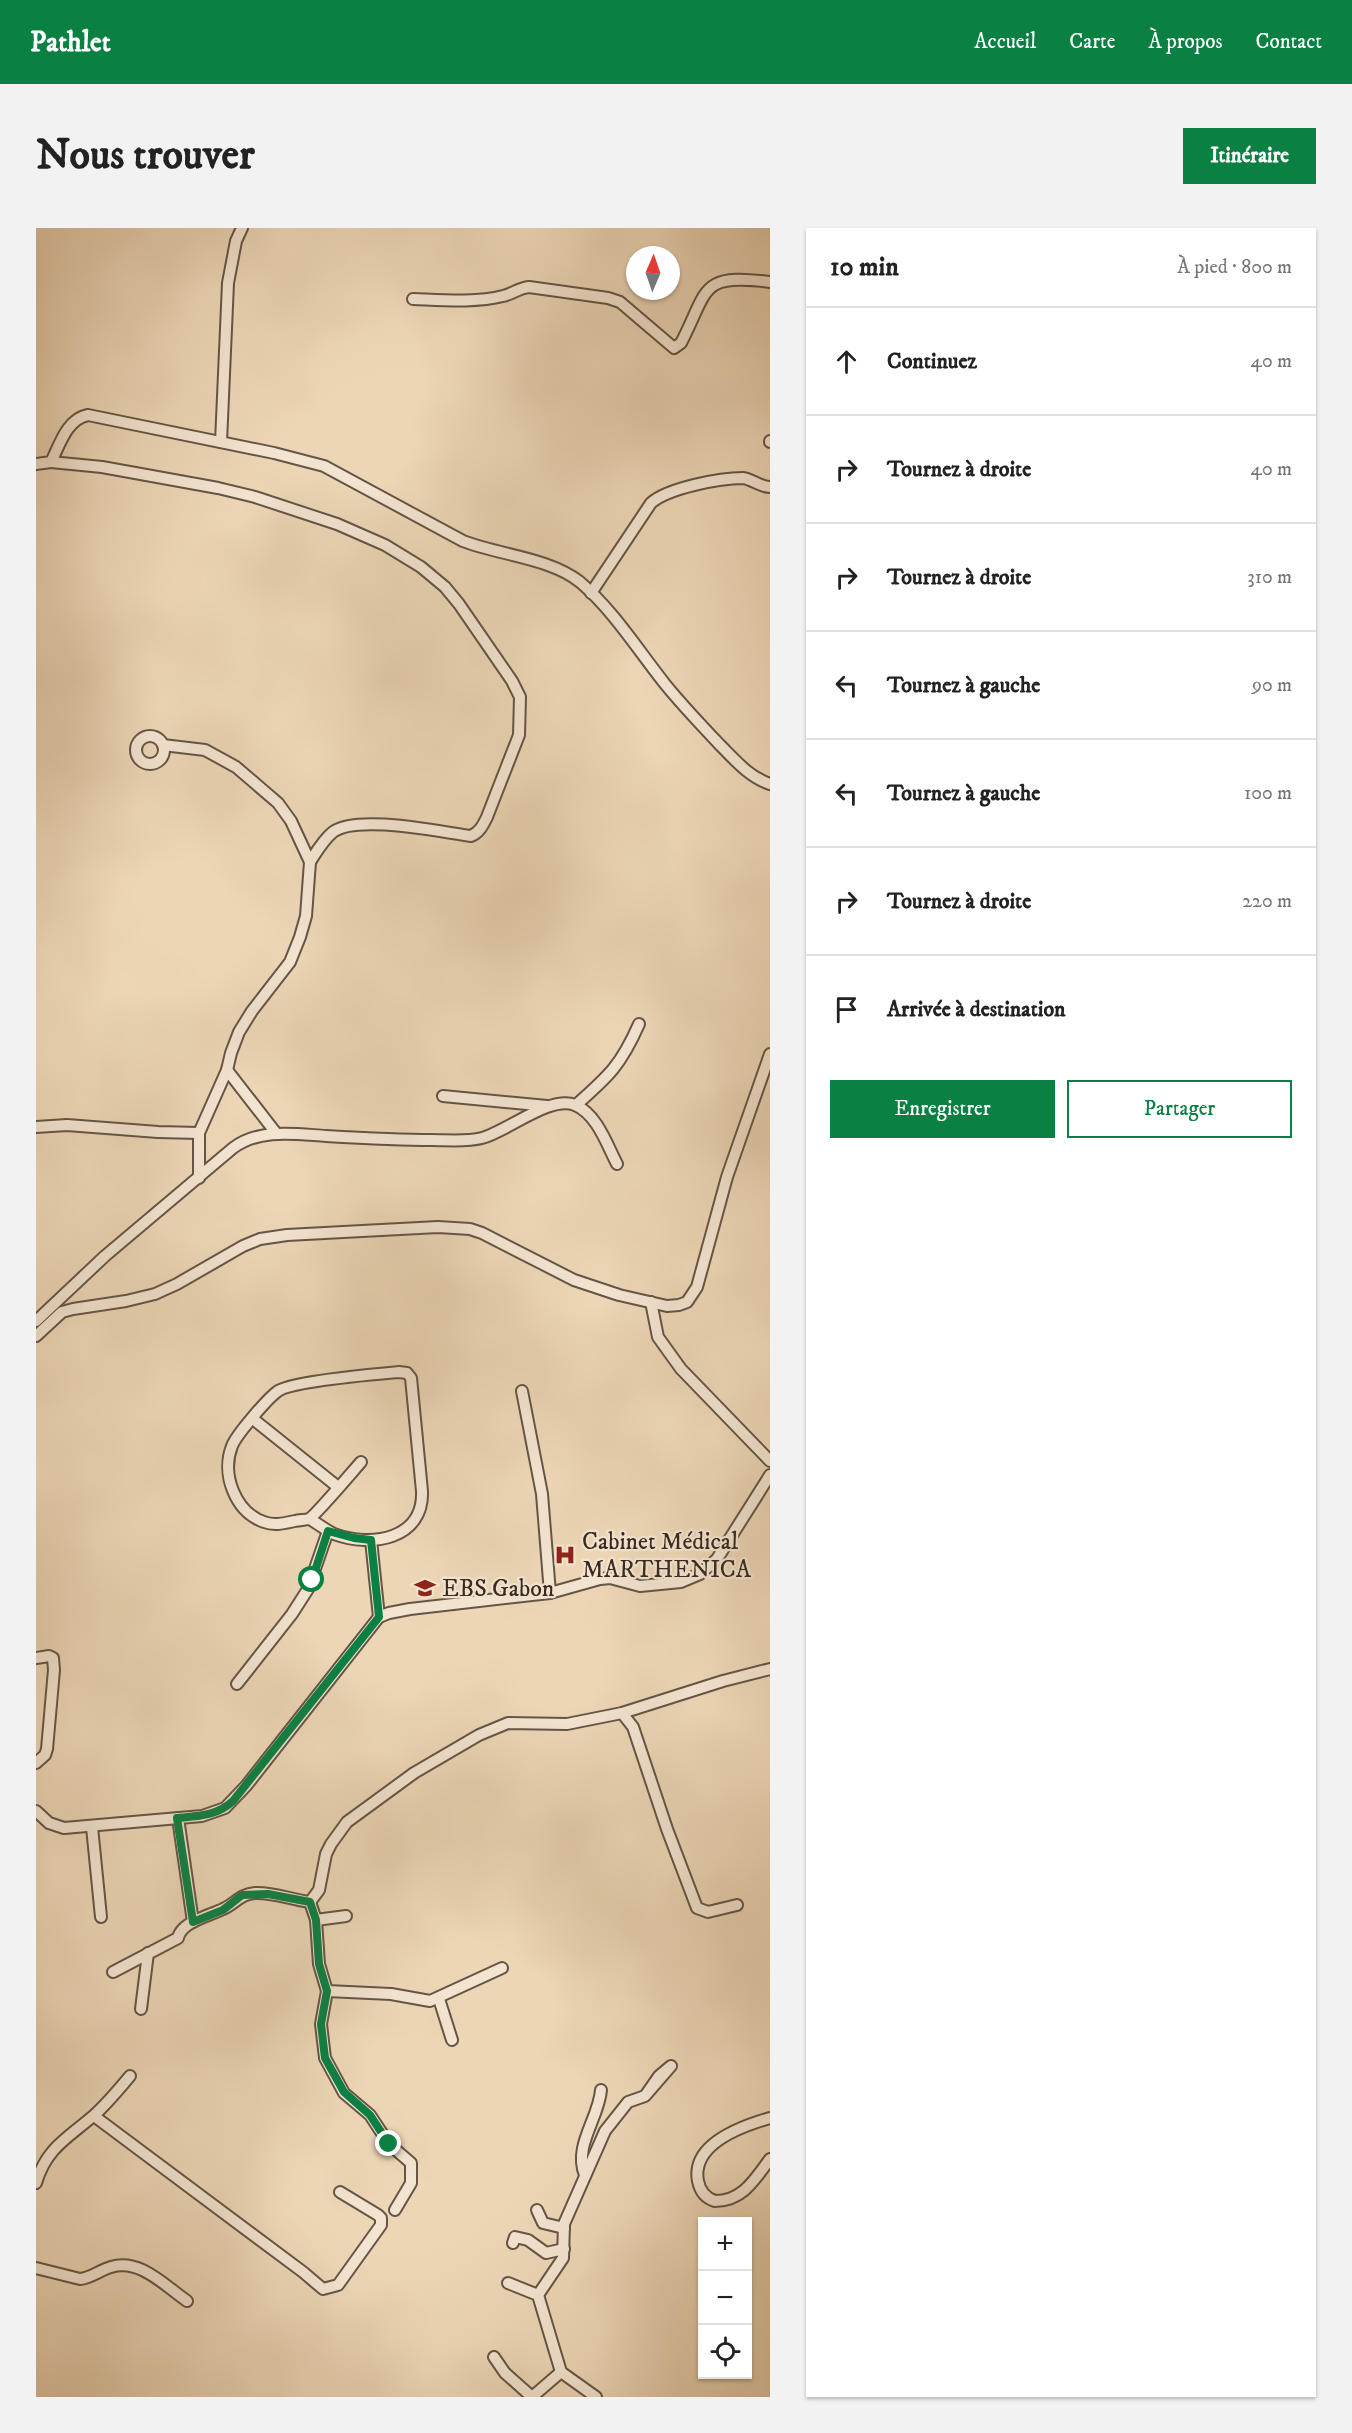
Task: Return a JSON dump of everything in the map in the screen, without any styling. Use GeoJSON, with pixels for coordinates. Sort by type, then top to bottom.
{"type":"FeatureCollection","features":[{"type":"Feature","properties":{"kind":"street"},"geometry":{"type":"LineString","coordinates":[[221,442],[228,283],[236,241],[242,228]]}},
{"type":"Feature","properties":{"kind":"street"},"geometry":{"type":"LineString","coordinates":[[413,300],[460,300],[503,296],[529,287],[608,298],[626,306],[674,348],[681,343],[704,294],[715,284],[731,279],[770,282]]}},
{"type":"Feature","properties":{"kind":"street"},"geometry":{"type":"LineString","coordinates":[[51,462],[72,422],[88,415],[221,442],[324,466],[463,541],[561,571],[578,580],[591,592],[692,716],[750,774],[770,784]]}},
{"type":"Feature","properties":{"kind":"street"},"geometry":{"type":"LineString","coordinates":[[36,464],[51,462],[102,467],[255,497],[309,513],[385,545],[421,567],[445,587],[476,626],[520,697],[519,735],[487,817],[481,829],[475,834],[471,836],[376,824],[353,824],[334,831],[324,840],[310,862],[306,916],[290,962],[239,1032],[227,1070],[199,1133],[198,1179]]}},
{"type":"Feature","properties":{"kind":"street"},"geometry":{"type":"LineString","coordinates":[[591,592],[651,503],[659,496],[680,488],[745,478],[770,487]]}},
{"type":"Feature","properties":{"kind":"street"},"geometry":{"type":"LineString","coordinates":[[163,745],[205,750],[236,767],[278,803],[291,821],[310,862]]}},
{"type":"Feature","properties":{"kind":"street"},"geometry":{"type":"LineString","coordinates":[[576,1105],[617,1067],[626,1054],[639,1024]]}},
{"type":"Feature","properties":{"kind":"street"},"geometry":{"type":"LineString","coordinates":[[36,1336],[62,1312],[92,1305],[126,1302],[154,1294],[177,1284],[252,1242],[271,1236],[312,1233],[438,1227],[470,1229],[584,1285],[651,1302],[678,1305],[687,1302],[698,1287],[727,1178],[770,1054]]}},
{"type":"Feature","properties":{"kind":"street"},"geometry":{"type":"LineString","coordinates":[[227,1070],[276,1133]]}},
{"type":"Feature","properties":{"kind":"street"},"geometry":{"type":"LineString","coordinates":[[443,1096],[548,1106],[576,1105],[588,1114],[601,1132],[617,1164]]}},
{"type":"Feature","properties":{"kind":"street"},"geometry":{"type":"LineString","coordinates":[[36,1321],[105,1256],[239,1143],[276,1133],[382,1140],[478,1139],[499,1133],[548,1106]]}},
{"type":"Feature","properties":{"kind":"street"},"geometry":{"type":"LineString","coordinates":[[36,1127],[67,1125],[199,1133]]}},
{"type":"Feature","properties":{"kind":"street"},"geometry":{"type":"LineString","coordinates":[[651,1302],[658,1337],[681,1369],[770,1461]]}},
{"type":"Feature","properties":{"kind":"street"},"geometry":{"type":"LineString","coordinates":[[310,1519],[328,1531],[371,1540],[398,1535],[412,1524],[421,1509],[422,1491],[414,1392],[410,1375],[399,1372],[290,1386],[279,1390],[253,1419],[232,1447],[229,1473],[234,1493],[247,1511],[266,1523],[278,1525],[310,1519],[361,1462]]}},
{"type":"Feature","properties":{"kind":"street"},"geometry":{"type":"LineString","coordinates":[[522,1391],[542,1494],[550,1593]]}},
{"type":"Feature","properties":{"kind":"street"},"geometry":{"type":"LineString","coordinates":[[253,1419],[338,1487]]}},
{"type":"Feature","properties":{"kind":"street"},"geometry":{"type":"LineString","coordinates":[[36,1811],[56,1826],[92,1827],[214,1813],[225,1808],[233,1801],[379,1617],[410,1609],[550,1593],[600,1579],[610,1578],[640,1586],[690,1580],[708,1569],[717,1559],[770,1475]]}},
{"type":"Feature","properties":{"kind":"street"},"geometry":{"type":"LineString","coordinates":[[237,1684],[292,1614],[308,1589],[328,1531]]}},
{"type":"Feature","properties":{"kind":"street"},"geometry":{"type":"LineString","coordinates":[[371,1540],[379,1617]]}},
{"type":"Feature","properties":{"kind":"street"},"geometry":{"type":"LineString","coordinates":[[36,1658],[49,1656],[53,1658],[54,1670],[47,1749],[45,1755],[36,1764]]}},
{"type":"Feature","properties":{"kind":"street"},"geometry":{"type":"LineString","coordinates":[[310,1902],[319,1890],[326,1854],[347,1822],[397,1785],[479,1735],[508,1723],[567,1724],[622,1713],[723,1681],[770,1669]]}},
{"type":"Feature","properties":{"kind":"street"},"geometry":{"type":"LineString","coordinates":[[622,1713],[633,1727],[667,1829],[697,1908],[708,1912],[738,1905]]}},
{"type":"Feature","properties":{"kind":"street"},"geometry":{"type":"LineString","coordinates":[[177,1818],[193,1922]]}},
{"type":"Feature","properties":{"kind":"street"},"geometry":{"type":"LineString","coordinates":[[92,1827],[101,1917]]}},
{"type":"Feature","properties":{"kind":"street"},"geometry":{"type":"LineString","coordinates":[[113,1972],[178,1938],[179,1934],[193,1922],[223,1910],[242,1895],[268,1894],[310,1902]]}},
{"type":"Feature","properties":{"kind":"street"},"geometry":{"type":"LineString","coordinates":[[310,1902],[316,1920],[317,1953],[327,1991],[321,2024],[325,2058],[330,2071],[344,2092],[370,2115],[389,2144],[411,2163],[411,2183],[395,2210]]}},
{"type":"Feature","properties":{"kind":"street"},"geometry":{"type":"LineString","coordinates":[[316,1920],[346,1916]]}},
{"type":"Feature","properties":{"kind":"street"},"geometry":{"type":"LineString","coordinates":[[141,2009],[148,1953]]}},
{"type":"Feature","properties":{"kind":"street"},"geometry":{"type":"LineString","coordinates":[[327,1991],[391,1994],[421,2001],[439,1999],[502,1968]]}},
{"type":"Feature","properties":{"kind":"street"},"geometry":{"type":"LineString","coordinates":[[439,1999],[453,2040]]}},
{"type":"Feature","properties":{"kind":"street"},"geometry":{"type":"LineString","coordinates":[[36,2183],[46,2158],[93,2116],[130,2076]]}},
{"type":"Feature","properties":{"kind":"street"},"geometry":{"type":"LineString","coordinates":[[585,2175],[582,2168],[582,2148],[587,2139],[590,2120],[600,2101],[601,2090]]}},
{"type":"Feature","properties":{"kind":"street"},"geometry":{"type":"LineString","coordinates":[[538,2295],[563,2258],[564,2228],[605,2131],[628,2102],[645,2096]]}},
{"type":"Feature","properties":{"kind":"street"},"geometry":{"type":"LineString","coordinates":[[93,2116],[323,2289],[338,2285],[381,2225],[381,2218],[378,2215],[340,2192]]}},
{"type":"Feature","properties":{"kind":"street"},"geometry":{"type":"LineString","coordinates":[[770,2118],[722,2138],[712,2145],[699,2162],[698,2178],[701,2190],[708,2198],[715,2201],[740,2194],[751,2186],[770,2160]]}},
{"type":"Feature","properties":{"kind":"street"},"geometry":{"type":"LineString","coordinates":[[537,2210],[543,2223],[564,2228]]}},
{"type":"Feature","properties":{"kind":"street"},"geometry":{"type":"LineString","coordinates":[[513,2242],[514,2237],[528,2241],[546,2253],[564,2249]]}},
{"type":"Feature","properties":{"kind":"street"},"geometry":{"type":"LineString","coordinates":[[36,2268],[80,2279],[110,2267],[131,2265],[142,2269],[187,2301]]}},
{"type":"Feature","properties":{"kind":"street"},"geometry":{"type":"LineString","coordinates":[[508,2283],[538,2295]]}},
{"type":"Feature","properties":{"kind":"street"},"geometry":{"type":"LineString","coordinates":[[538,2295],[561,2372],[596,2397]]}},
{"type":"Feature","properties":{"kind":"street"},"geometry":{"type":"LineString","coordinates":[[494,2357],[505,2373],[532,2397],[561,2372]]}},
{"type":"Feature","properties":{"kind":"place","name":"Cabinet Médical MARTHENICA"},"geometry":{"type":"Point","coordinates":[565,1555]}},
{"type":"Feature","properties":{"kind":"place","name":"EBS Gabon"},"geometry":{"type":"Point","coordinates":[425,1588]}},
{"type":"Feature","properties":{"kind":"route"},"geometry":{"type":"LineString","coordinates":[[312,1580],[328,1531],[371,1540],[379,1617],[233,1801],[214,1813],[177,1818],[193,1922],[223,1910],[242,1895],[268,1894],[310,1902],[316,1920],[319,1964],[327,1991],[321,2024],[325,2058],[337,2084],[370,2115],[389,2144]]}}]}
